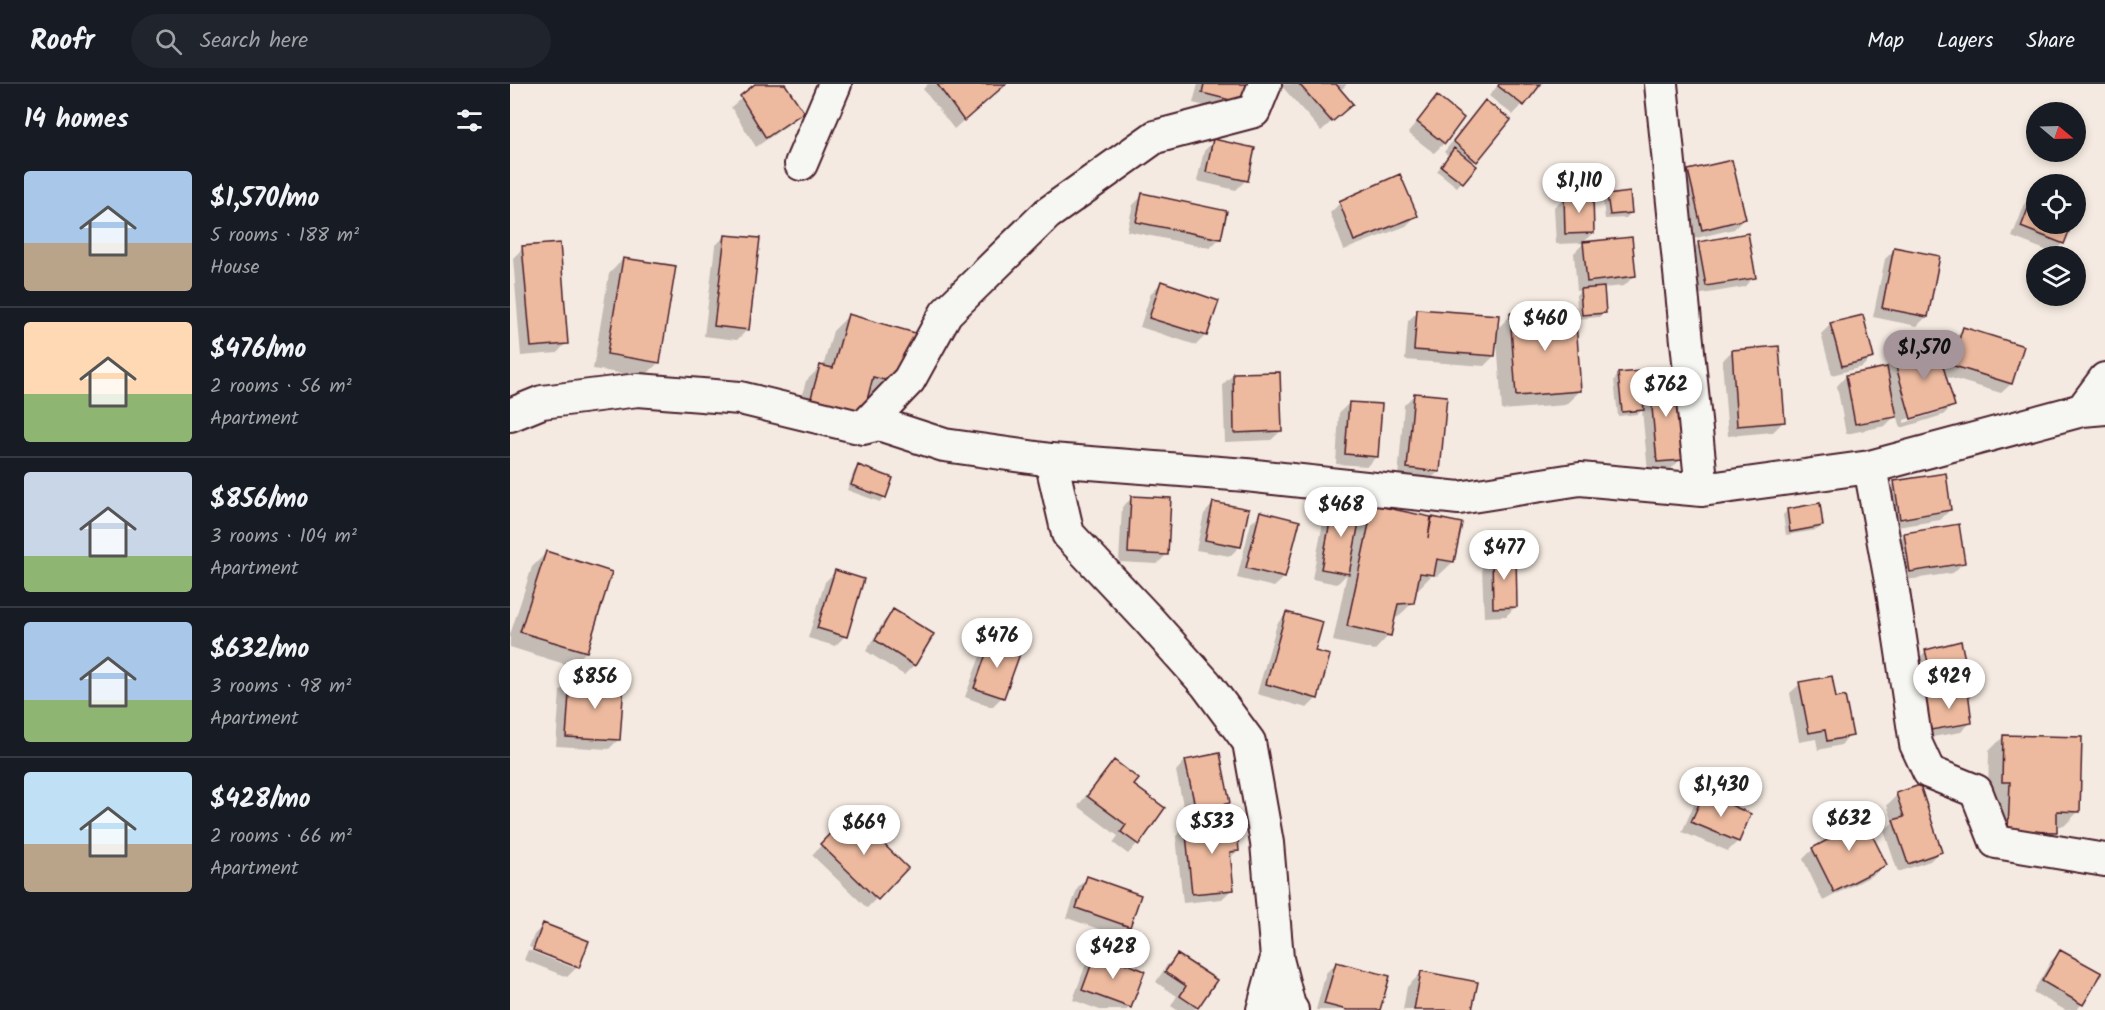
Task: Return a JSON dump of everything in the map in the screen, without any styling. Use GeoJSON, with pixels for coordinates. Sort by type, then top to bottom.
{"type":"FeatureCollection","features":[{"type":"Feature","properties":{"kind":"street"},"geometry":{"type":"LineString","coordinates":[[801,164],[835,84]]}},
{"type":"Feature","properties":{"kind":"street"},"geometry":{"type":"LineString","coordinates":[[863,428],[909,380],[946,312],[1047,214],[1155,136],[1254,111],[1265,84]]}},
{"type":"Feature","properties":{"kind":"street"},"geometry":{"type":"LineString","coordinates":[[1661,84],[1702,490]]}},
{"type":"Feature","properties":{"kind":"street"},"geometry":{"type":"LineString","coordinates":[[510,415],[542,402],[638,390],[740,398],[863,428],[879,424],[944,445],[1051,460],[1246,475],[1459,498],[1580,479],[1702,490],[1870,467],[2093,409],[2105,379]]}},
{"type":"Feature","properties":{"kind":"street"},"geometry":{"type":"LineString","coordinates":[[1051,460],[1068,534],[1206,684],[1249,742],[1267,843],[1277,958],[1292,1010]]}},
{"type":"Feature","properties":{"kind":"street"},"geometry":{"type":"LineString","coordinates":[[1870,467],[1893,592],[1916,744],[1929,772],[1976,791],[1996,842],[2105,860]]}},
{"type":"Feature","properties":{"kind":"street"},"geometry":{"type":"LineString","coordinates":[[1263,1010],[1277,958]]}},
{"type":"Feature","properties":{"kind":"building"},"geometry":{"type":"Polygon","coordinates":[[[755,84],[785,84],[804,112],[766,138],[740,96],[755,84]]]}},
{"type":"Feature","properties":{"kind":"building"},"geometry":{"type":"Polygon","coordinates":[[[937,84],[1006,84],[964,121],[937,84]]]}},
{"type":"Feature","properties":{"kind":"building"},"geometry":{"type":"Polygon","coordinates":[[[1204,84],[1251,84],[1246,104],[1202,93],[1204,84]]]}},
{"type":"Feature","properties":{"kind":"building"},"geometry":{"type":"Polygon","coordinates":[[[1299,84],[1336,84],[1353,104],[1332,122],[1299,84]]]}},
{"type":"Feature","properties":{"kind":"building"},"geometry":{"type":"Polygon","coordinates":[[[1499,84],[1541,84],[1524,106],[1498,86],[1499,84]]]}},
{"type":"Feature","properties":{"kind":"building"},"geometry":{"type":"Polygon","coordinates":[[[1437,96],[1464,118],[1445,144],[1417,122],[1437,96]]]}},
{"type":"Feature","properties":{"kind":"building"},"geometry":{"type":"Polygon","coordinates":[[[1485,100],[1511,120],[1477,162],[1453,141],[1485,100]]]}},
{"type":"Feature","properties":{"kind":"building"},"geometry":{"type":"Polygon","coordinates":[[[1213,139],[1255,148],[1248,181],[1206,172],[1213,139]]]}},
{"type":"Feature","properties":{"kind":"building"},"geometry":{"type":"Polygon","coordinates":[[[1454,148],[1477,166],[1463,183],[1441,166],[1454,148]]]}},
{"type":"Feature","properties":{"kind":"building"},"geometry":{"type":"Polygon","coordinates":[[[1732,160],[1746,219],[1702,230],[1688,170],[1732,160]]]}},
{"type":"Feature","properties":{"kind":"building"},"geometry":{"type":"Polygon","coordinates":[[[1400,174],[1418,216],[1354,241],[1339,201],[1400,174]]]}},
{"type":"Feature","properties":{"kind":"building"},"geometry":{"type":"Polygon","coordinates":[[[1630,192],[1632,213],[1610,215],[1607,195],[1630,192]]]}},
{"type":"Feature","properties":{"kind":"building"},"geometry":{"type":"Polygon","coordinates":[[[1142,193],[1227,211],[1221,239],[1136,222],[1142,193]]]}},
{"type":"Feature","properties":{"kind":"building"},"geometry":{"type":"Polygon","coordinates":[[[1593,195],[1594,233],[1565,234],[1564,196],[1593,195]]]}},
{"type":"Feature","properties":{"kind":"building"},"geometry":{"type":"Polygon","coordinates":[[[2026,214],[2026,229],[2021,227],[2026,214]]]}},
{"type":"Feature","properties":{"kind":"building"},"geometry":{"type":"Polygon","coordinates":[[[1748,233],[1756,278],[1706,286],[1698,242],[1748,233]]]}},
{"type":"Feature","properties":{"kind":"building"},"geometry":{"type":"Polygon","coordinates":[[[2039,234],[2068,234],[2064,244],[2039,234]]]}},
{"type":"Feature","properties":{"kind":"building"},"geometry":{"type":"Polygon","coordinates":[[[725,235],[760,238],[749,330],[714,326],[725,235]]]}},
{"type":"Feature","properties":{"kind":"building"},"geometry":{"type":"Polygon","coordinates":[[[1632,237],[1636,276],[1587,282],[1583,242],[1632,237]]]}},
{"type":"Feature","properties":{"kind":"building"},"geometry":{"type":"Polygon","coordinates":[[[560,243],[568,344],[531,347],[522,246],[560,243]]]}},
{"type":"Feature","properties":{"kind":"building"},"geometry":{"type":"Polygon","coordinates":[[[1894,247],[1940,256],[1928,317],[1882,308],[1894,247]]]}},
{"type":"Feature","properties":{"kind":"building"},"geometry":{"type":"Polygon","coordinates":[[[623,258],[676,266],[660,363],[607,354],[623,258]]]}},
{"type":"Feature","properties":{"kind":"building"},"geometry":{"type":"Polygon","coordinates":[[[1161,281],[1219,301],[1207,336],[1149,318],[1161,281]]]}},
{"type":"Feature","properties":{"kind":"building"},"geometry":{"type":"Polygon","coordinates":[[[1604,287],[1606,313],[1582,315],[1580,289],[1604,287]]]}},
{"type":"Feature","properties":{"kind":"building"},"geometry":{"type":"Polygon","coordinates":[[[1575,308],[1581,391],[1516,396],[1510,313],[1575,308]]]}},
{"type":"Feature","properties":{"kind":"building"},"geometry":{"type":"Polygon","coordinates":[[[1417,309],[1499,315],[1495,356],[1414,350],[1417,309]]]}},
{"type":"Feature","properties":{"kind":"building"},"geometry":{"type":"Polygon","coordinates":[[[848,314],[919,334],[913,356],[904,354],[897,383],[873,377],[864,412],[811,398],[820,365],[833,368],[848,314]]]}},
{"type":"Feature","properties":{"kind":"building"},"geometry":{"type":"Polygon","coordinates":[[[1863,315],[1874,358],[1842,366],[1830,323],[1863,315]]]}},
{"type":"Feature","properties":{"kind":"building"},"geometry":{"type":"Polygon","coordinates":[[[1963,327],[2024,346],[2012,384],[1951,365],[1963,327]]]}},
{"type":"Feature","properties":{"kind":"building"},"geometry":{"type":"Polygon","coordinates":[[[1936,343],[1955,406],[1911,419],[1893,356],[1936,343]]]}},
{"type":"Feature","properties":{"kind":"building"},"geometry":{"type":"Polygon","coordinates":[[[1779,346],[1785,422],[1737,426],[1732,350],[1779,346]]]}},
{"type":"Feature","properties":{"kind":"building"},"geometry":{"type":"Polygon","coordinates":[[[1887,367],[1897,417],[1855,424],[1846,375],[1887,367]]]}},
{"type":"Feature","properties":{"kind":"building"},"geometry":{"type":"Polygon","coordinates":[[[1640,371],[1644,410],[1622,412],[1618,373],[1640,371]]]}},
{"type":"Feature","properties":{"kind":"building"},"geometry":{"type":"Polygon","coordinates":[[[1280,372],[1282,431],[1234,433],[1233,373],[1280,372]]]}},
{"type":"Feature","properties":{"kind":"building"},"geometry":{"type":"Polygon","coordinates":[[[1674,373],[1683,460],[1657,462],[1649,375],[1674,373]]]}},
{"type":"Feature","properties":{"kind":"building"},"geometry":{"type":"Polygon","coordinates":[[[1414,393],[1447,396],[1440,472],[1407,468],[1414,393]]]}},
{"type":"Feature","properties":{"kind":"building"},"geometry":{"type":"Polygon","coordinates":[[[1349,402],[1382,404],[1378,457],[1345,454],[1349,402]]]}},
{"type":"Feature","properties":{"kind":"building"},"geometry":{"type":"Polygon","coordinates":[[[858,465],[893,478],[886,498],[851,485],[858,465]]]}},
{"type":"Feature","properties":{"kind":"building"},"geometry":{"type":"Polygon","coordinates":[[[1946,473],[1951,510],[1900,519],[1894,481],[1946,473]]]}},
{"type":"Feature","properties":{"kind":"building"},"geometry":{"type":"Polygon","coordinates":[[[1131,496],[1171,498],[1168,555],[1128,553],[1131,496]]]}},
{"type":"Feature","properties":{"kind":"building"},"geometry":{"type":"Polygon","coordinates":[[[1334,501],[1362,507],[1349,574],[1321,569],[1334,501]]]}},
{"type":"Feature","properties":{"kind":"building"},"geometry":{"type":"Polygon","coordinates":[[[1213,502],[1249,509],[1241,547],[1205,540],[1213,502]]]}},
{"type":"Feature","properties":{"kind":"building"},"geometry":{"type":"Polygon","coordinates":[[[1820,503],[1823,526],[1790,532],[1787,509],[1820,503]]]}},
{"type":"Feature","properties":{"kind":"building"},"geometry":{"type":"Polygon","coordinates":[[[1373,505],[1431,517],[1428,538],[1432,517],[1462,523],[1454,562],[1437,559],[1434,575],[1420,573],[1414,603],[1398,604],[1391,636],[1347,626],[1373,505]]]}},
{"type":"Feature","properties":{"kind":"building"},"geometry":{"type":"Polygon","coordinates":[[[1260,511],[1300,521],[1285,578],[1246,568],[1260,511]]]}},
{"type":"Feature","properties":{"kind":"building"},"geometry":{"type":"Polygon","coordinates":[[[1959,524],[1965,563],[1910,572],[1904,533],[1959,524]]]}},
{"type":"Feature","properties":{"kind":"building"},"geometry":{"type":"Polygon","coordinates":[[[546,551],[612,572],[587,652],[520,632],[546,551]]]}},
{"type":"Feature","properties":{"kind":"building"},"geometry":{"type":"Polygon","coordinates":[[[1492,554],[1516,554],[1517,607],[1493,608],[1492,554]]]}},
{"type":"Feature","properties":{"kind":"building"},"geometry":{"type":"Polygon","coordinates":[[[835,570],[864,579],[847,637],[817,628],[835,570]]]}},
{"type":"Feature","properties":{"kind":"building"},"geometry":{"type":"Polygon","coordinates":[[[893,609],[934,634],[915,666],[875,640],[893,609]]]}},
{"type":"Feature","properties":{"kind":"building"},"geometry":{"type":"Polygon","coordinates":[[[1286,612],[1323,622],[1315,651],[1330,655],[1318,699],[1266,684],[1286,612]]]}},
{"type":"Feature","properties":{"kind":"building"},"geometry":{"type":"Polygon","coordinates":[[[991,640],[1021,651],[1004,698],[974,688],[991,640]]]}},
{"type":"Feature","properties":{"kind":"building"},"geometry":{"type":"Polygon","coordinates":[[[1961,641],[1967,669],[1932,678],[1925,650],[1961,641]]]}},
{"type":"Feature","properties":{"kind":"building"},"geometry":{"type":"Polygon","coordinates":[[[1832,676],[1836,698],[1845,696],[1853,736],[1827,741],[1825,730],[1809,733],[1799,682],[1832,676]]]}},
{"type":"Feature","properties":{"kind":"building"},"geometry":{"type":"Polygon","coordinates":[[[570,679],[624,683],[620,740],[566,737],[570,679]]]}},
{"type":"Feature","properties":{"kind":"building"},"geometry":{"type":"Polygon","coordinates":[[[1968,691],[1972,723],[1931,730],[1925,698],[1968,691]]]}},
{"type":"Feature","properties":{"kind":"building"},"geometry":{"type":"Polygon","coordinates":[[[2003,735],[2082,737],[2080,812],[2057,811],[2057,832],[2008,831],[2010,782],[2002,782],[2003,735]]]}},
{"type":"Feature","properties":{"kind":"building"},"geometry":{"type":"Polygon","coordinates":[[[1220,753],[1230,803],[1196,811],[1185,760],[1220,753]]]}},
{"type":"Feature","properties":{"kind":"building"},"geometry":{"type":"Polygon","coordinates":[[[1114,760],[1139,779],[1134,785],[1165,808],[1139,845],[1121,832],[1126,825],[1087,796],[1114,760]]]}},
{"type":"Feature","properties":{"kind":"building"},"geometry":{"type":"Polygon","coordinates":[[[1920,785],[1942,852],[1908,864],[1893,820],[1904,817],[1896,793],[1920,785]]]}},
{"type":"Feature","properties":{"kind":"building"},"geometry":{"type":"Polygon","coordinates":[[[1704,793],[1751,814],[1739,842],[1691,822],[1704,793]]]}},
{"type":"Feature","properties":{"kind":"building"},"geometry":{"type":"Polygon","coordinates":[[[1859,809],[1887,865],[1834,892],[1812,848],[1839,834],[1834,822],[1859,809]]]}},
{"type":"Feature","properties":{"kind":"building"},"geometry":{"type":"Polygon","coordinates":[[[851,812],[908,868],[878,900],[820,844],[851,812]]]}},
{"type":"Feature","properties":{"kind":"building"},"geometry":{"type":"Polygon","coordinates":[[[1236,819],[1239,851],[1230,852],[1234,890],[1192,894],[1185,824],[1236,819]]]}},
{"type":"Feature","properties":{"kind":"building"},"geometry":{"type":"Polygon","coordinates":[[[1087,876],[1141,895],[1130,927],[1076,908],[1087,876]]]}},
{"type":"Feature","properties":{"kind":"building"},"geometry":{"type":"Polygon","coordinates":[[[543,923],[589,941],[579,968],[533,950],[543,923]]]}},
{"type":"Feature","properties":{"kind":"building"},"geometry":{"type":"Polygon","coordinates":[[[2060,950],[2102,973],[2083,1005],[2042,981],[2060,950]]]}},
{"type":"Feature","properties":{"kind":"building"},"geometry":{"type":"Polygon","coordinates":[[[1096,952],[1145,971],[1131,1008],[1082,990],[1096,952]]]}},
{"type":"Feature","properties":{"kind":"building"},"geometry":{"type":"Polygon","coordinates":[[[1177,954],[1217,980],[1198,1008],[1180,996],[1186,986],[1165,972],[1177,954]]]}},
{"type":"Feature","properties":{"kind":"building"},"geometry":{"type":"Polygon","coordinates":[[[1336,962],[1390,976],[1380,1010],[1347,1010],[1324,1004],[1336,962]]]}},
{"type":"Feature","properties":{"kind":"building"},"geometry":{"type":"Polygon","coordinates":[[[1421,971],[1478,982],[1472,1010],[1414,1010],[1421,971]]]}}]}
